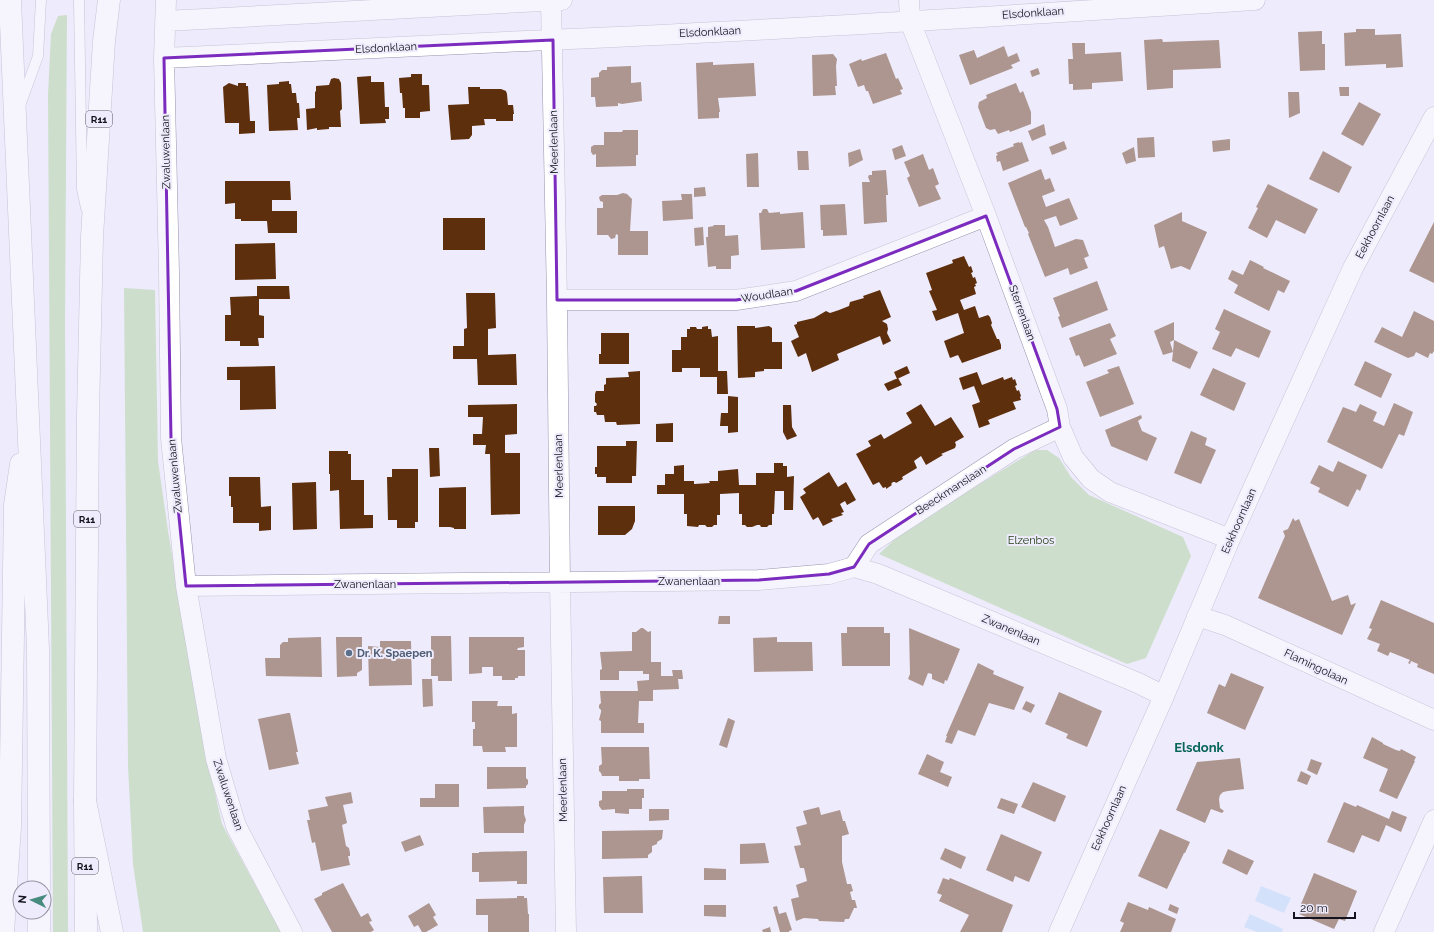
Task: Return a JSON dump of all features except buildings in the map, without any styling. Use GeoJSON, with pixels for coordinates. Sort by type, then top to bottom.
{"type":"FeatureCollection","features":[{"type":"Feature","properties":{"kind":"highway"},"geometry":{"type":"LineString","coordinates":[[10,0],[38,649],[39,880]]}},
{"type":"Feature","properties":{"kind":"highway","name":"R11"},"geometry":{"type":"LineString","coordinates":[[86,932],[85,801],[88,415],[92,237],[104,41],[109,0]]}},
{"type":"Feature","properties":{"kind":"highway"},"geometry":{"type":"LineString","coordinates":[[3,932],[10,827],[15,505],[28,405]]}},
{"type":"Feature","properties":{"kind":"highway"},"geometry":{"type":"LineString","coordinates":[[85,801],[112,932]]}},
{"type":"Feature","properties":{"kind":"highway"},"geometry":{"type":"LineString","coordinates":[[39,920],[39,932]]}},
{"type":"Feature","properties":{"kind":"street","name":"Zwaluwenlaan"},"geometry":{"type":"LineString","coordinates":[[166,0],[164,58],[171,438],[186,586],[216,759],[236,826],[292,932]]}},
{"type":"Feature","properties":{"kind":"street"},"geometry":{"type":"LineString","coordinates":[[165,22],[555,0]]}},
{"type":"Feature","properties":{"kind":"street","name":"Meerlenlaan"},"geometry":{"type":"LineString","coordinates":[[555,0],[553,40],[566,932]]}},
{"type":"Feature","properties":{"kind":"street","name":"Sterrenlaan"},"geometry":{"type":"LineString","coordinates":[[909,0],[910,21],[986,216],[1057,410],[1060,428],[1073,457],[1091,480],[1110,492],[1230,539]]}},
{"type":"Feature","properties":{"kind":"street","name":"Elsdonklaan"},"geometry":{"type":"LineString","coordinates":[[164,58],[604,38],[1256,0]]}},
{"type":"Feature","properties":{"kind":"street","name":"Eekhoornlaan"},"geometry":{"type":"LineString","coordinates":[[1059,932],[1164,696],[1230,539],[1353,268],[1434,117]]}},
{"type":"Feature","properties":{"kind":"street","name":"Woudlaan"},"geometry":{"type":"LineString","coordinates":[[557,300],[736,300],[796,291],[986,216]]}},
{"type":"Feature","properties":{"kind":"street","name":"Beeckmanslaan"},"geometry":{"type":"LineString","coordinates":[[854,567],[869,544],[1014,449],[1060,428]]}},
{"type":"Feature","properties":{"kind":"street","name":"Zwanenlaan"},"geometry":{"type":"LineString","coordinates":[[186,586],[759,580],[829,574],[854,567],[878,574],[1138,683],[1164,696]]}},
{"type":"Feature","properties":{"kind":"street","name":"Flamingolaan"},"geometry":{"type":"LineString","coordinates":[[1197,616],[1225,625],[1434,720]]}},
{"type":"Feature","properties":{"kind":"street"},"geometry":{"type":"LineString","coordinates":[[1384,932],[1434,820]]}},
{"type":"Feature","properties":{"kind":"lane"},"geometry":{"type":"LineString","coordinates":[[15,118],[38,56],[41,0]]}},
{"type":"Feature","properties":{"kind":"lane"},"geometry":{"type":"LineString","coordinates":[[79,0],[82,189],[92,237]]}},
{"type":"Feature","properties":{"kind":"highlighted area"},"geometry":{"type":"Polygon","coordinates":[[[553,40],[557,300],[736,300],[796,291],[986,216],[1057,409],[1060,427],[1014,449],[869,544],[854,567],[829,574],[759,580],[186,586],[171,438],[164,58],[553,40]]]}},
{"type":"Feature","properties":{"kind":"green space"},"geometry":{"type":"Polygon","coordinates":[[[67,15],[65,324],[68,932],[53,932],[48,95],[51,34],[58,16],[67,15]]]}},
{"type":"Feature","properties":{"kind":"green space"},"geometry":{"type":"Polygon","coordinates":[[[124,288],[155,290],[158,461],[168,531],[204,744],[222,824],[281,932],[143,932],[133,864],[128,766],[124,288]]]}},
{"type":"Feature","properties":{"kind":"green space","name":"Elzenbos"},"geometry":{"type":"Polygon","coordinates":[[[1035,450],[1047,450],[1059,458],[1071,477],[1089,495],[1183,537],[1191,556],[1146,658],[1127,664],[879,554],[905,530],[1035,450]]]}},
{"type":"Feature","properties":{"kind":"water"},"geometry":{"type":"Polygon","coordinates":[[[1261,886],[1291,898],[1284,913],[1255,901],[1261,886]]]}},
{"type":"Feature","properties":{"kind":"water"},"geometry":{"type":"Polygon","coordinates":[[[1250,914],[1283,929],[1282,932],[1257,932],[1244,927],[1250,914]]]}},
{"type":"Feature","properties":{"kind":"place","name":"Dr. K. Spaepen"},"geometry":{"type":"Point","coordinates":[349,653]}},
{"type":"Feature","properties":{"kind":"district","name":"Elsdonk"},"geometry":{"type":"Point","coordinates":[1199,747]}}]}
